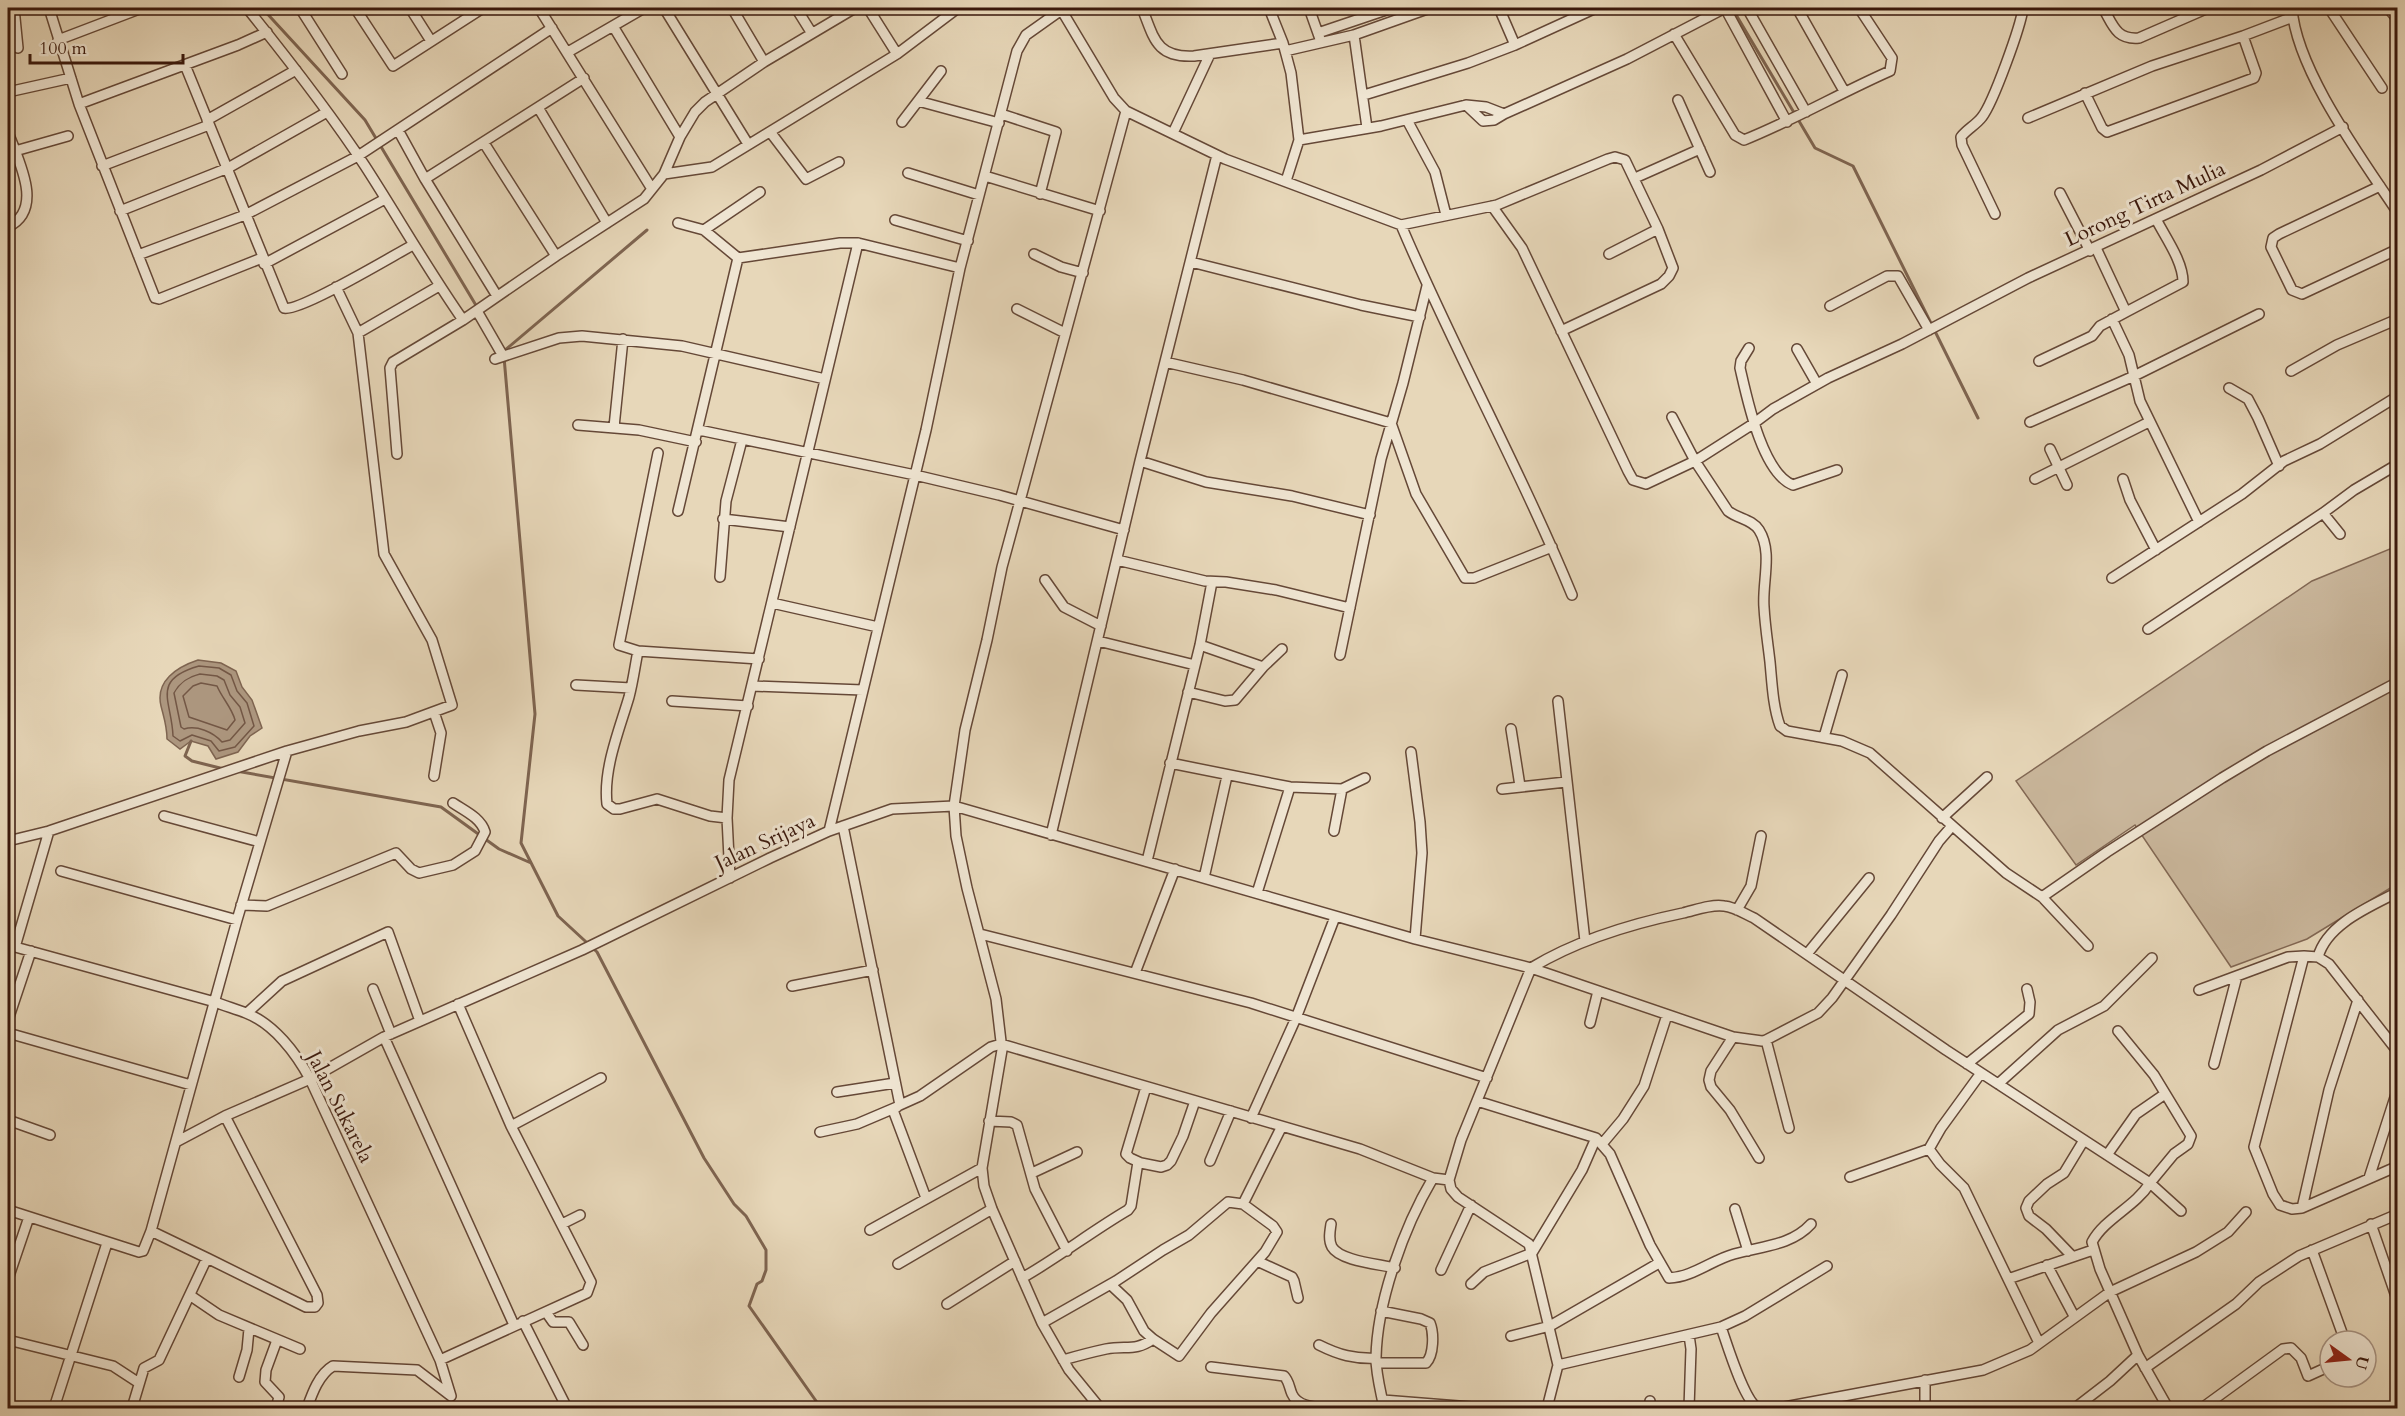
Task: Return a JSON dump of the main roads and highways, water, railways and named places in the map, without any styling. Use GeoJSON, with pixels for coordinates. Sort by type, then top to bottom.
{"type":"FeatureCollection","features":[{"type":"Feature","properties":{"kind":"water"},"geometry":{"type":"Polygon","coordinates":[[[198,660],[221,663],[236,671],[242,687],[252,700],[262,728],[250,736],[238,752],[216,759],[208,746],[191,741],[180,749],[167,739],[161,706],[161,689],[169,676],[198,660]]]}},
{"type":"Feature","properties":{"kind":"waterway"},"geometry":{"type":"LineString","coordinates":[[262,8],[365,120],[477,307]]}},
{"type":"Feature","properties":{"kind":"waterway"},"geometry":{"type":"LineString","coordinates":[[1732,8],[1815,148],[1853,166],[1978,418]]}},
{"type":"Feature","properties":{"kind":"waterway"},"geometry":{"type":"LineString","coordinates":[[504,351],[647,230]]}},
{"type":"Feature","properties":{"kind":"waterway"},"geometry":{"type":"LineString","coordinates":[[504,357],[535,714],[521,843],[558,916],[597,952],[704,1158],[734,1204],[746,1216],[766,1250],[766,1270],[762,1281],[757,1284],[749,1306],[821,1408]]}},
{"type":"Feature","properties":{"kind":"waterway"},"geometry":{"type":"LineString","coordinates":[[191,741],[185,756],[192,761],[224,769]]}},
{"type":"Feature","properties":{"kind":"waterway"},"geometry":{"type":"LineString","coordinates":[[236,771],[441,807],[499,849],[531,863]]}}]}
